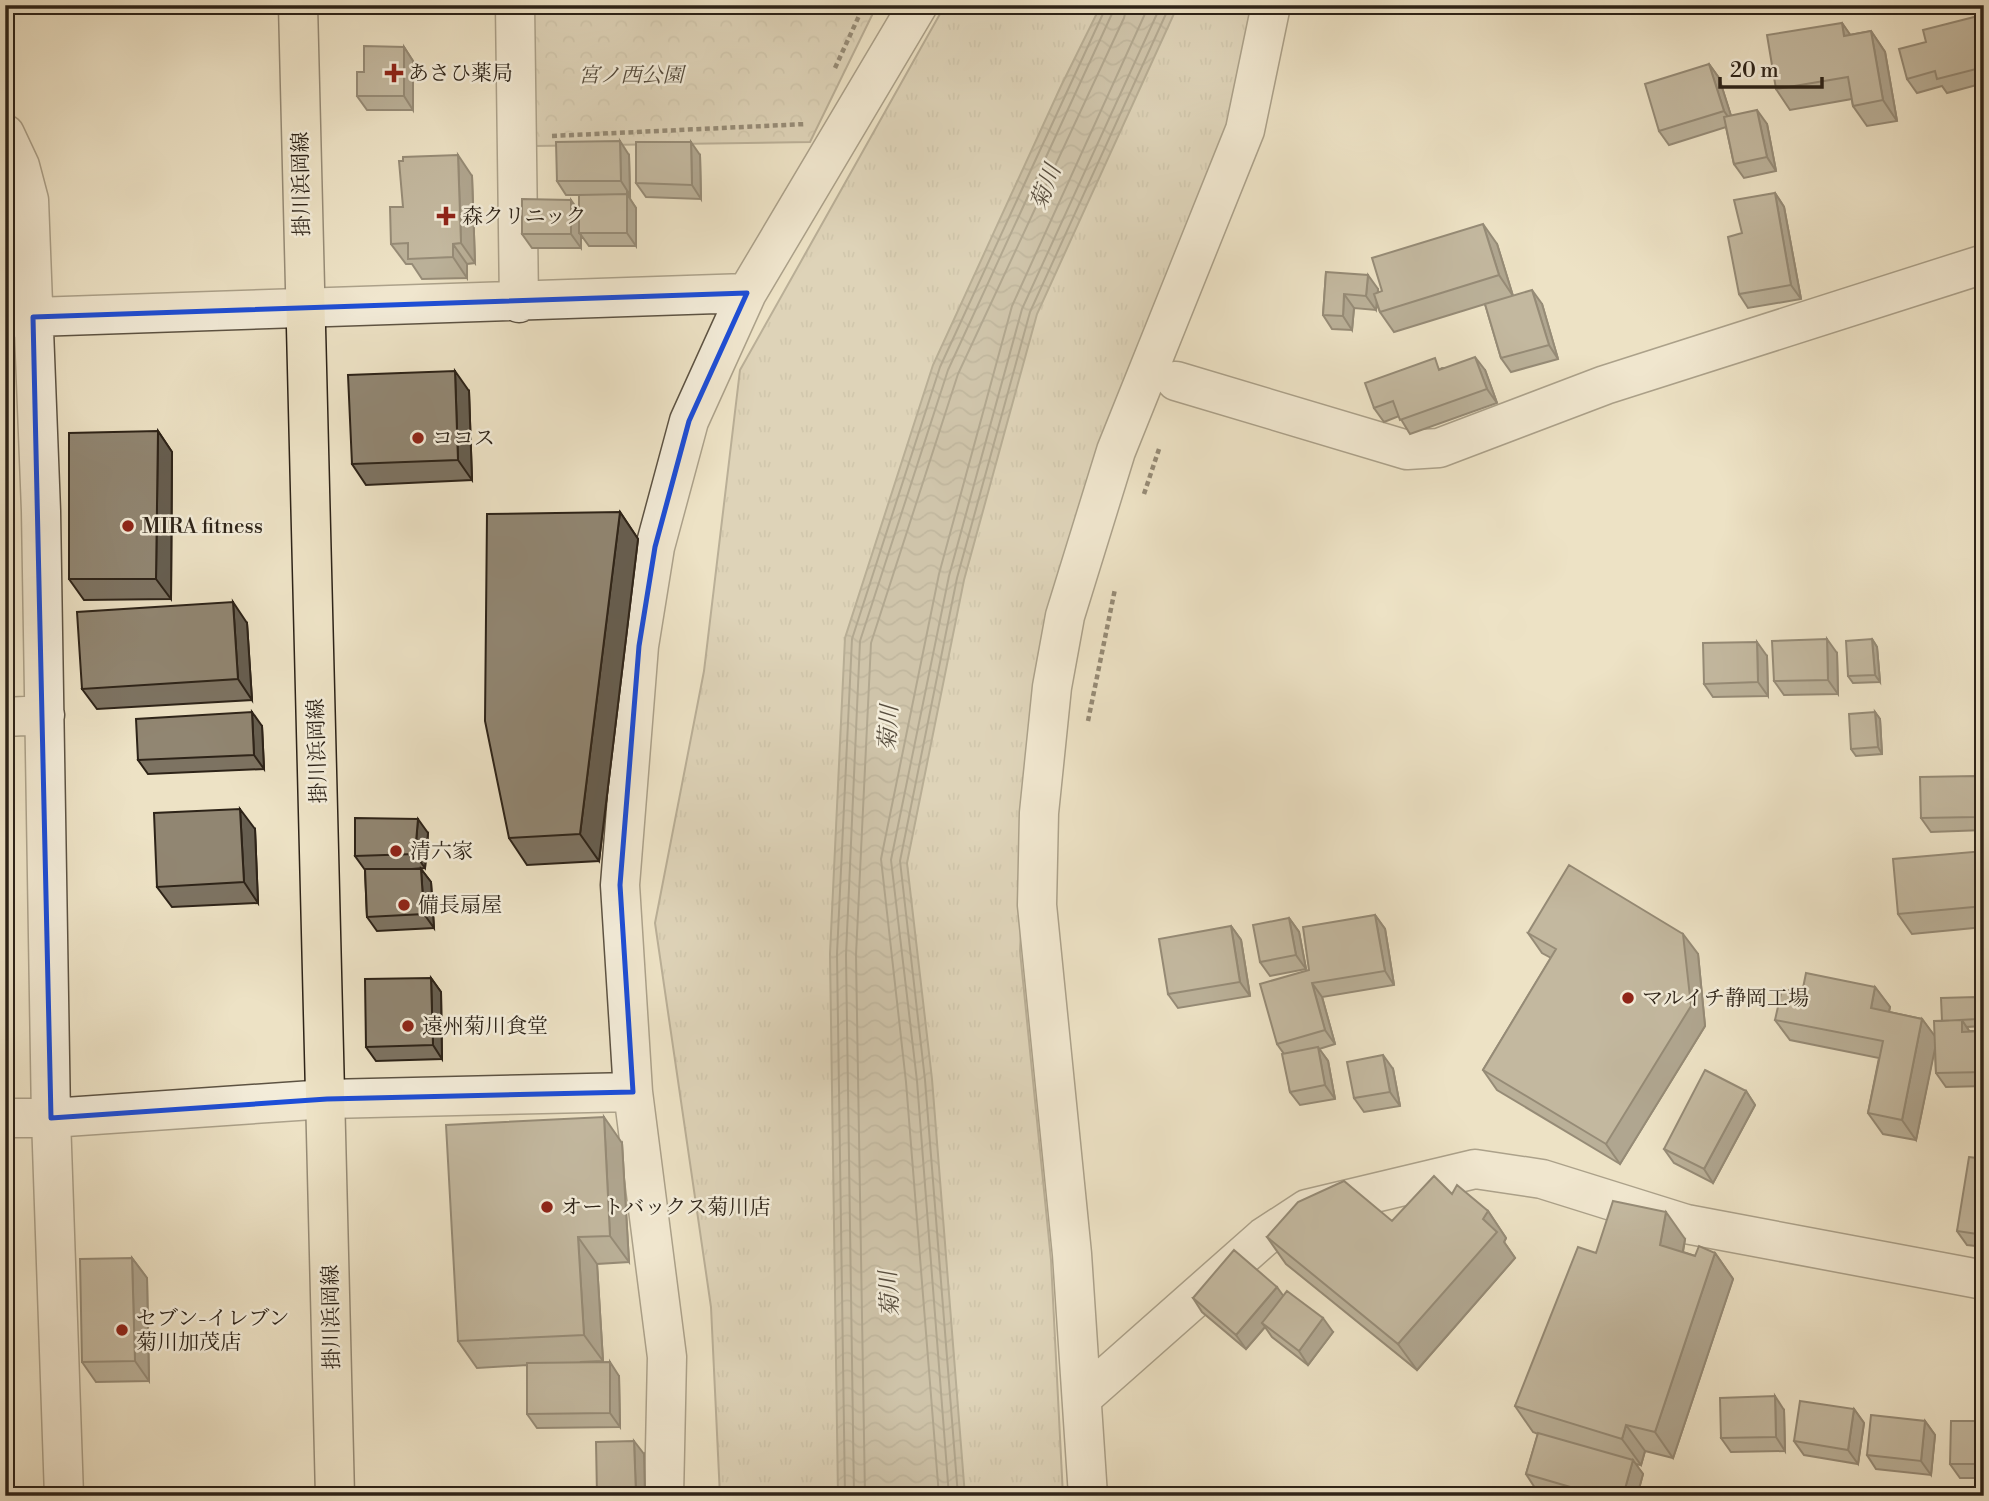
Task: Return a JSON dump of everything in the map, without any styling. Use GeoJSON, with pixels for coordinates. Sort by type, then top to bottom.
{"type":"FeatureCollection","features":[{"type":"Feature","properties":{"kind":"main road","name":"掛川浜岡線"},"geometry":{"type":"LineString","coordinates":[[298,5],[335,1496]]}},
{"type":"Feature","properties":{"kind":"street"},"geometry":{"type":"LineString","coordinates":[[515,5],[519,303]]}},
{"type":"Feature","properties":{"kind":"street"},"geometry":{"type":"LineString","coordinates":[[664,1496],[667,1357],[634,1092],[620,885],[639,646],[655,548],[689,421],[747,293],[918,5]]}},
{"type":"Feature","properties":{"kind":"street"},"geometry":{"type":"LineString","coordinates":[[1088,1496],[1072,1254],[1037,905],[1039,813],[1052,687],[1065,616],[1116,451],[1245,131],[1271,5]]}},
{"type":"Feature","properties":{"kind":"street"},"geometry":{"type":"LineString","coordinates":[[5,134],[20,166],[29,200],[19,317],[46,715],[51,1118],[64,1496]]}},
{"type":"Feature","properties":{"kind":"street"},"geometry":{"type":"LineString","coordinates":[[1176,381],[1407,450],[1439,448],[1605,385],[1984,264]]}},
{"type":"Feature","properties":{"kind":"street"},"geometry":{"type":"LineString","coordinates":[[19,317],[519,303],[747,293]]}},
{"type":"Feature","properties":{"kind":"street"},"geometry":{"type":"LineString","coordinates":[[5,717],[46,715]]}},
{"type":"Feature","properties":{"kind":"street"},"geometry":{"type":"LineString","coordinates":[[5,1118],[51,1118],[327,1099],[634,1092]]}},
{"type":"Feature","properties":{"kind":"street"},"geometry":{"type":"LineString","coordinates":[[1082,1398],[1264,1237],[1307,1209],[1475,1169],[1542,1179],[1686,1224],[1984,1280]]}},
{"type":"Feature","properties":{"kind":"path"},"geometry":{"type":"LineString","coordinates":[[831,77],[864,5]]}},
{"type":"Feature","properties":{"kind":"path"},"geometry":{"type":"LineString","coordinates":[[547,137],[808,124],[814,112]]}},
{"type":"Feature","properties":{"kind":"path"},"geometry":{"type":"LineString","coordinates":[[1139,507],[1162,440]]}},
{"type":"Feature","properties":{"kind":"path"},"geometry":{"type":"LineString","coordinates":[[1088,724],[1103,635],[1115,587]]}},
{"type":"Feature","properties":{"kind":"highlighted area"},"geometry":{"type":"Polygon","coordinates":[[[747,293],[689,421],[655,547],[639,646],[620,885],[633,1092],[327,1099],[51,1118],[33,317],[747,293]]]}},
{"type":"Feature","properties":{"kind":"green space","name":"宮ノ西公園"},"geometry":{"type":"Polygon","coordinates":[[[529,5],[877,5],[810,142],[534,146],[529,5]]]}},
{"type":"Feature","properties":{"kind":"green space"},"geometry":{"type":"Polygon","coordinates":[[[945,5],[1259,5],[1237,112],[1033,686],[1020,951],[1051,1260],[1063,1496],[720,1496],[711,1307],[655,923],[704,671],[740,370],[945,5]]]}},
{"type":"Feature","properties":{"kind":"water","name":"菊川"},"geometry":{"type":"Polygon","coordinates":[[[1101,5],[1178,5],[1037,314],[964,580],[907,863],[932,1079],[965,1496],[838,1496],[830,954],[845,638],[933,365],[1101,5]]]}},
{"type":"Feature","properties":{"kind":"building"},"geometry":{"type":"Polygon","coordinates":[[[1982,15],[1984,67],[1937,79],[1935,71],[1907,79],[1899,49],[1926,42],[1923,30],[1982,15]]]}},
{"type":"Feature","properties":{"kind":"building"},"geometry":{"type":"Polygon","coordinates":[[[1842,23],[1844,36],[1871,31],[1883,100],[1853,106],[1848,77],[1776,89],[1767,35],[1842,23]]]}},
{"type":"Feature","properties":{"kind":"building"},"geometry":{"type":"Polygon","coordinates":[[[364,46],[404,47],[404,96],[357,96],[357,72],[364,72],[364,46]]]}},
{"type":"Feature","properties":{"kind":"building"},"geometry":{"type":"Polygon","coordinates":[[[1709,64],[1724,111],[1659,131],[1645,84],[1709,64]]]}},
{"type":"Feature","properties":{"kind":"building"},"geometry":{"type":"Polygon","coordinates":[[[1757,110],[1767,157],[1734,164],[1724,117],[1757,110]]]}},
{"type":"Feature","properties":{"kind":"building"},"geometry":{"type":"Polygon","coordinates":[[[620,141],[621,181],[557,181],[556,142],[620,141]]]}},
{"type":"Feature","properties":{"kind":"building"},"geometry":{"type":"Polygon","coordinates":[[[636,142],[691,142],[692,185],[636,183],[636,142]]]}},
{"type":"Feature","properties":{"kind":"building","name":"森クリニック"},"geometry":{"type":"Polygon","coordinates":[[[458,155],[461,243],[453,244],[453,257],[408,259],[408,243],[391,244],[390,207],[403,207],[399,161],[403,161],[403,157],[458,155]]]}},
{"type":"Feature","properties":{"kind":"building"},"geometry":{"type":"Polygon","coordinates":[[[1775,193],[1791,285],[1739,294],[1728,237],[1742,233],[1734,200],[1775,193]]]}},
{"type":"Feature","properties":{"kind":"building"},"geometry":{"type":"Polygon","coordinates":[[[627,194],[627,233],[579,233],[579,195],[627,194]]]}},
{"type":"Feature","properties":{"kind":"building"},"geometry":{"type":"Polygon","coordinates":[[[522,199],[571,200],[571,234],[522,234],[522,199]]]}},
{"type":"Feature","properties":{"kind":"building"},"geometry":{"type":"Polygon","coordinates":[[[1483,224],[1499,275],[1380,312],[1374,294],[1382,291],[1372,258],[1483,224]]]}},
{"type":"Feature","properties":{"kind":"building"},"geometry":{"type":"Polygon","coordinates":[[[1326,272],[1368,275],[1366,296],[1344,294],[1343,316],[1323,315],[1326,272]]]}},
{"type":"Feature","properties":{"kind":"building"},"geometry":{"type":"Polygon","coordinates":[[[1532,290],[1549,345],[1501,358],[1485,304],[1532,290]]]}},
{"type":"Feature","properties":{"kind":"building"},"geometry":{"type":"Polygon","coordinates":[[[1475,357],[1487,389],[1400,420],[1393,401],[1374,408],[1365,383],[1435,358],[1439,370],[1475,357]]]}},
{"type":"Feature","properties":{"kind":"building","name":"ココス"},"geometry":{"type":"Polygon","coordinates":[[[455,371],[458,460],[352,464],[348,375],[455,371]]]}},
{"type":"Feature","properties":{"kind":"building","name":"MIRA fitness"},"geometry":{"type":"Polygon","coordinates":[[[158,431],[156,579],[69,579],[69,433],[158,431]]]}},
{"type":"Feature","properties":{"kind":"building"},"geometry":{"type":"Polygon","coordinates":[[[620,512],[580,834],[509,838],[485,721],[487,514],[620,512]]]}},
{"type":"Feature","properties":{"kind":"building"},"geometry":{"type":"Polygon","coordinates":[[[233,602],[238,679],[82,689],[77,612],[233,602]]]}},
{"type":"Feature","properties":{"kind":"building"},"geometry":{"type":"Polygon","coordinates":[[[1827,639],[1828,680],[1774,681],[1772,641],[1827,639]]]}},
{"type":"Feature","properties":{"kind":"building"},"geometry":{"type":"Polygon","coordinates":[[[1872,639],[1875,675],[1848,676],[1846,641],[1872,639]]]}},
{"type":"Feature","properties":{"kind":"building"},"geometry":{"type":"Polygon","coordinates":[[[1757,642],[1758,682],[1704,684],[1703,643],[1757,642]]]}},
{"type":"Feature","properties":{"kind":"building"},"geometry":{"type":"Polygon","coordinates":[[[252,712],[254,755],[138,760],[136,719],[252,712]]]}},
{"type":"Feature","properties":{"kind":"building"},"geometry":{"type":"Polygon","coordinates":[[[1875,712],[1878,747],[1851,749],[1849,714],[1875,712]]]}},
{"type":"Feature","properties":{"kind":"building"},"geometry":{"type":"Polygon","coordinates":[[[1975,776],[1976,817],[1921,818],[1920,777],[1975,776]]]}},
{"type":"Feature","properties":{"kind":"building"},"geometry":{"type":"Polygon","coordinates":[[[240,809],[244,882],[157,887],[154,813],[240,809]]]}},
{"type":"Feature","properties":{"kind":"building"},"geometry":{"type":"Polygon","coordinates":[[[355,818],[418,819],[415,854],[355,856],[355,818]]]}},
{"type":"Feature","properties":{"kind":"building"},"geometry":{"type":"Polygon","coordinates":[[[1984,851],[1984,906],[1898,914],[1893,859],[1984,851]]]}},
{"type":"Feature","properties":{"kind":"building","name":"マルイチ静岡工場"},"geometry":{"type":"Polygon","coordinates":[[[1569,865],[1683,934],[1691,1006],[1606,1144],[1483,1070],[1556,949],[1528,933],[1569,865]]]}},
{"type":"Feature","properties":{"kind":"building"},"geometry":{"type":"Polygon","coordinates":[[[365,869],[421,869],[424,914],[367,917],[365,869]]]}},
{"type":"Feature","properties":{"kind":"building"},"geometry":{"type":"Polygon","coordinates":[[[1375,915],[1385,971],[1312,983],[1325,1030],[1277,1044],[1260,984],[1309,970],[1303,927],[1375,915]]]}},
{"type":"Feature","properties":{"kind":"building"},"geometry":{"type":"Polygon","coordinates":[[[1289,918],[1296,955],[1260,962],[1253,925],[1289,918]]]}},
{"type":"Feature","properties":{"kind":"building"},"geometry":{"type":"Polygon","coordinates":[[[1231,926],[1240,982],[1168,994],[1159,939],[1231,926]]]}},
{"type":"Feature","properties":{"kind":"building"},"geometry":{"type":"Polygon","coordinates":[[[1806,973],[1875,987],[1871,1008],[1922,1019],[1902,1120],[1868,1113],[1883,1041],[1775,1020],[1782,989],[1802,993],[1806,973]]]}},
{"type":"Feature","properties":{"kind":"building","name":"遠州菊川食堂"},"geometry":{"type":"Polygon","coordinates":[[[431,978],[433,1045],[366,1047],[365,979],[431,978]]]}},
{"type":"Feature","properties":{"kind":"building"},"geometry":{"type":"Polygon","coordinates":[[[1976,997],[1977,1019],[1942,1021],[1941,998],[1976,997]]]}},
{"type":"Feature","properties":{"kind":"building"},"geometry":{"type":"Polygon","coordinates":[[[1962,1020],[1962,1032],[1984,1031],[1984,1072],[1936,1073],[1934,1021],[1962,1020]]]}},
{"type":"Feature","properties":{"kind":"building"},"geometry":{"type":"Polygon","coordinates":[[[1318,1047],[1325,1085],[1290,1092],[1282,1054],[1318,1047]]]}},
{"type":"Feature","properties":{"kind":"building"},"geometry":{"type":"Polygon","coordinates":[[[1383,1055],[1390,1092],[1354,1098],[1347,1062],[1383,1055]]]}},
{"type":"Feature","properties":{"kind":"building"},"geometry":{"type":"Polygon","coordinates":[[[1705,1070],[1746,1091],[1704,1169],[1664,1149],[1705,1070]]]}},
{"type":"Feature","properties":{"kind":"building","name":"オートバックス菊川店"},"geometry":{"type":"Polygon","coordinates":[[[604,1117],[610,1236],[578,1237],[584,1335],[458,1341],[446,1125],[604,1117]]]}},
{"type":"Feature","properties":{"kind":"building"},"geometry":{"type":"Polygon","coordinates":[[[1969,1157],[1984,1159],[1984,1235],[1957,1231],[1969,1157]]]}},
{"type":"Feature","properties":{"kind":"building"},"geometry":{"type":"Polygon","coordinates":[[[1434,1176],[1452,1194],[1457,1185],[1488,1211],[1483,1219],[1497,1232],[1398,1344],[1267,1237],[1298,1202],[1344,1181],[1392,1221],[1434,1176]]]}},
{"type":"Feature","properties":{"kind":"building"},"geometry":{"type":"Polygon","coordinates":[[[1613,1201],[1666,1212],[1660,1245],[1695,1256],[1699,1246],[1715,1253],[1655,1432],[1626,1425],[1622,1439],[1515,1406],[1578,1247],[1596,1253],[1613,1201]]]}},
{"type":"Feature","properties":{"kind":"building"},"geometry":{"type":"Polygon","coordinates":[[[1234,1250],[1277,1287],[1236,1335],[1193,1298],[1234,1250]]]}},
{"type":"Feature","properties":{"kind":"building"},"geometry":{"type":"Polygon","coordinates":[[[132,1258],[135,1361],[82,1362],[80,1259],[132,1258]]]}},
{"type":"Feature","properties":{"kind":"building"},"geometry":{"type":"Polygon","coordinates":[[[1287,1291],[1323,1318],[1299,1351],[1262,1323],[1287,1291]]]}},
{"type":"Feature","properties":{"kind":"building"},"geometry":{"type":"Polygon","coordinates":[[[610,1362],[610,1413],[527,1414],[527,1363],[610,1362]]]}},
{"type":"Feature","properties":{"kind":"building"},"geometry":{"type":"Polygon","coordinates":[[[1775,1396],[1776,1437],[1721,1438],[1720,1398],[1775,1396]]]}},
{"type":"Feature","properties":{"kind":"building"},"geometry":{"type":"Polygon","coordinates":[[[1800,1401],[1854,1409],[1848,1450],[1794,1441],[1800,1401]]]}},
{"type":"Feature","properties":{"kind":"building"},"geometry":{"type":"Polygon","coordinates":[[[1871,1415],[1925,1421],[1921,1461],[1867,1455],[1871,1415]]]}},
{"type":"Feature","properties":{"kind":"building"},"geometry":{"type":"Polygon","coordinates":[[[1951,1421],[1984,1421],[1984,1464],[1950,1464],[1951,1421]]]}},
{"type":"Feature","properties":{"kind":"building"},"geometry":{"type":"Polygon","coordinates":[[[1538,1433],[1633,1460],[1623,1496],[1601,1496],[1526,1474],[1538,1433]]]}},
{"type":"Feature","properties":{"kind":"building"},"geometry":{"type":"Polygon","coordinates":[[[634,1441],[636,1494],[597,1495],[596,1442],[634,1441]]]}},
{"type":"Feature","properties":{"kind":"building"},"geometry":{"type":"Polygon","coordinates":[[[1508,1488],[1532,1496],[1505,1496],[1508,1488]]]}},
{"type":"Feature","properties":{"kind":"place","name":"あさひ薬局"},"geometry":{"type":"Point","coordinates":[394,73]}},
{"type":"Feature","properties":{"kind":"place","name":"森クリニック"},"geometry":{"type":"Point","coordinates":[446,216]}},
{"type":"Feature","properties":{"kind":"place","name":"ココス"},"geometry":{"type":"Point","coordinates":[418,438]}},
{"type":"Feature","properties":{"kind":"place","name":"MIRA fitness"},"geometry":{"type":"Point","coordinates":[128,526]}},
{"type":"Feature","properties":{"kind":"place","name":"清六家"},"geometry":{"type":"Point","coordinates":[396,851]}},
{"type":"Feature","properties":{"kind":"place","name":"備長扇屋"},"geometry":{"type":"Point","coordinates":[404,905]}},
{"type":"Feature","properties":{"kind":"place","name":"マルイチ静岡工場"},"geometry":{"type":"Point","coordinates":[1628,998]}},
{"type":"Feature","properties":{"kind":"place","name":"遠州菊川食堂"},"geometry":{"type":"Point","coordinates":[408,1026]}},
{"type":"Feature","properties":{"kind":"place","name":"オートバックス菊川店"},"geometry":{"type":"Point","coordinates":[547,1207]}},
{"type":"Feature","properties":{"kind":"place","name":"セブン-イレブン 菊川加茂店"},"geometry":{"type":"Point","coordinates":[122,1330]}}]}
